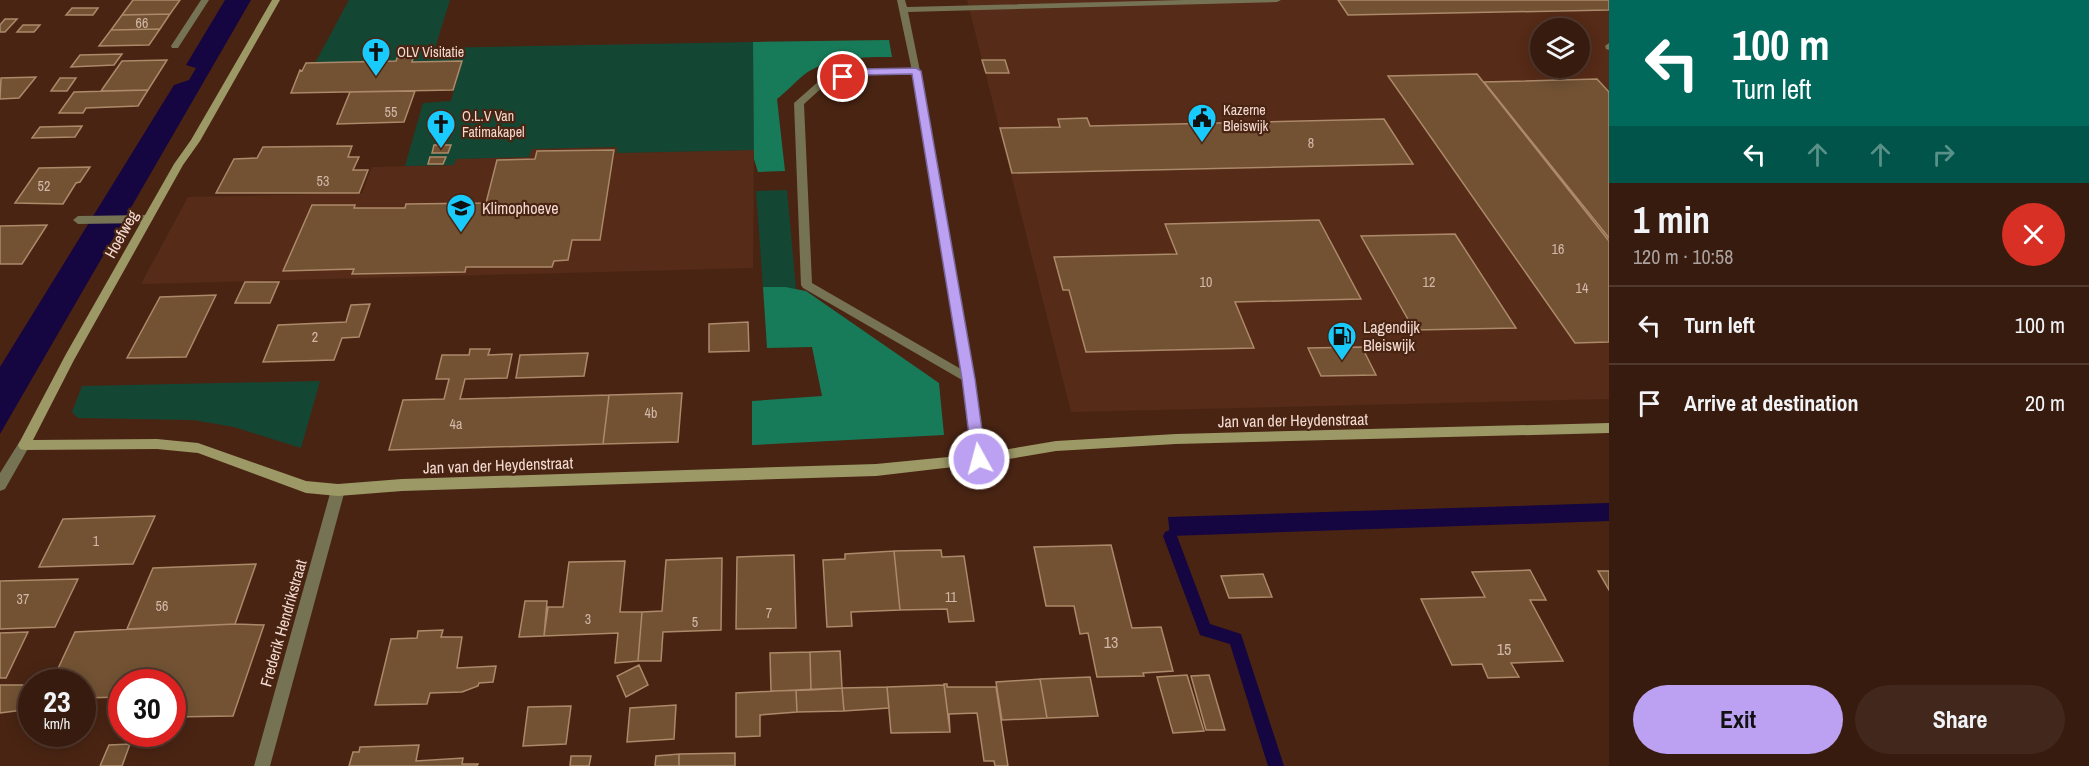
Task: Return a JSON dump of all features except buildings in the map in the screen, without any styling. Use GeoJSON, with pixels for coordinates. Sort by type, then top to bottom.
{"type":"FeatureCollection","features":[{"type":"Feature","properties":{"kind":"street"},"geometry":{"type":"LineString","coordinates":[[175,46],[205,0]]}},
{"type":"Feature","properties":{"kind":"street","name":"Hoefweg"},"geometry":{"type":"LineString","coordinates":[[0,486],[148,219],[276,0]]}},
{"type":"Feature","properties":{"kind":"street"},"geometry":{"type":"LineString","coordinates":[[979,459],[969,379],[916,71],[902,5],[1277,0]]}},
{"type":"Feature","properties":{"kind":"street"},"geometry":{"type":"LineString","coordinates":[[916,71],[863,72],[822,83],[799,103],[807,285],[969,379]]}},
{"type":"Feature","properties":{"kind":"street"},"geometry":{"type":"LineString","coordinates":[[78,220],[148,219]]}},
{"type":"Feature","properties":{"kind":"street","name":"Jan van der Heydenstraat"},"geometry":{"type":"LineString","coordinates":[[24,445],[157,444],[198,448],[306,487],[338,490],[402,485],[876,470],[979,459],[1056,446],[1176,439],[1609,428]]}},
{"type":"Feature","properties":{"kind":"street","name":"Frederik Hendrikstraat"},"geometry":{"type":"LineString","coordinates":[[262,766],[338,490]]}},
{"type":"Feature","properties":{"kind":"shaded area"},"geometry":{"type":"Polygon","coordinates":[[[225,0],[251,0],[0,434],[0,367],[174,85],[189,80],[196,68],[186,65],[225,0]]]}},
{"type":"Feature","properties":{"kind":"shaded area"},"geometry":{"type":"Polygon","coordinates":[[[967,0],[1609,0],[1609,399],[1071,412],[967,0]]]}},
{"type":"Feature","properties":{"kind":"shaded area","name":"Klimophoeve"},"geometry":{"type":"Polygon","coordinates":[[[617,147],[617,153],[754,150],[753,268],[141,284],[188,197],[362,193],[372,167],[453,165],[455,159],[529,157],[531,149],[617,147]]]}},
{"type":"Feature","properties":{"kind":"shaded area"},"geometry":{"type":"Polygon","coordinates":[[[1609,503],[1609,521],[1170,536],[1168,517],[1609,503]]]}},
{"type":"Feature","properties":{"kind":"green space"},"geometry":{"type":"Polygon","coordinates":[[[349,0],[450,0],[435,48],[753,42],[754,150],[617,153],[617,147],[532,149],[529,157],[456,159],[454,165],[405,166],[423,103],[451,101],[462,61],[412,62],[412,58],[397,58],[396,61],[315,63],[349,0]]]}},
{"type":"Feature","properties":{"kind":"green space"},"geometry":{"type":"Polygon","coordinates":[[[889,40],[892,57],[847,59],[824,64],[805,74],[777,99],[785,171],[758,172],[754,159],[753,42],[889,40]]]}},
{"type":"Feature","properties":{"kind":"green space"},"geometry":{"type":"Polygon","coordinates":[[[787,190],[796,289],[763,287],[756,191],[787,190]]]}},
{"type":"Feature","properties":{"kind":"green space"},"geometry":{"type":"Polygon","coordinates":[[[763,287],[785,287],[806,291],[939,383],[944,435],[752,445],[752,401],[822,396],[812,347],[767,348],[763,287]]]}},
{"type":"Feature","properties":{"kind":"green space"},"geometry":{"type":"Polygon","coordinates":[[[320,381],[301,448],[234,427],[193,420],[78,418],[72,412],[82,386],[320,381]]]}},
{"type":"Feature","properties":{"kind":"waterway"},"geometry":{"type":"LineString","coordinates":[[1170,536],[1205,630],[1236,639],[1276,766]]}},
{"type":"Feature","properties":{"kind":"place","name":"OLV Visitatie"},"geometry":{"type":"Point","coordinates":[376,78]}},
{"type":"Feature","properties":{"kind":"place","name":"Kazerne Bleiswijk"},"geometry":{"type":"Point","coordinates":[1202,144]}},
{"type":"Feature","properties":{"kind":"place","name":"O.L.V Van Fatimakapel"},"geometry":{"type":"Point","coordinates":[441,150]}},
{"type":"Feature","properties":{"kind":"place","name":"Klimophoeve"},"geometry":{"type":"Point","coordinates":[461,234]}},
{"type":"Feature","properties":{"kind":"place","name":"Lagendijk Bleiswijk"},"geometry":{"type":"Point","coordinates":[1342,362]}},
{"type":"Feature","properties":{"kind":"route"},"geometry":{"type":"LineString","coordinates":[[843,77],[863,72],[916,71],[969,379],[979,459]]}}]}
